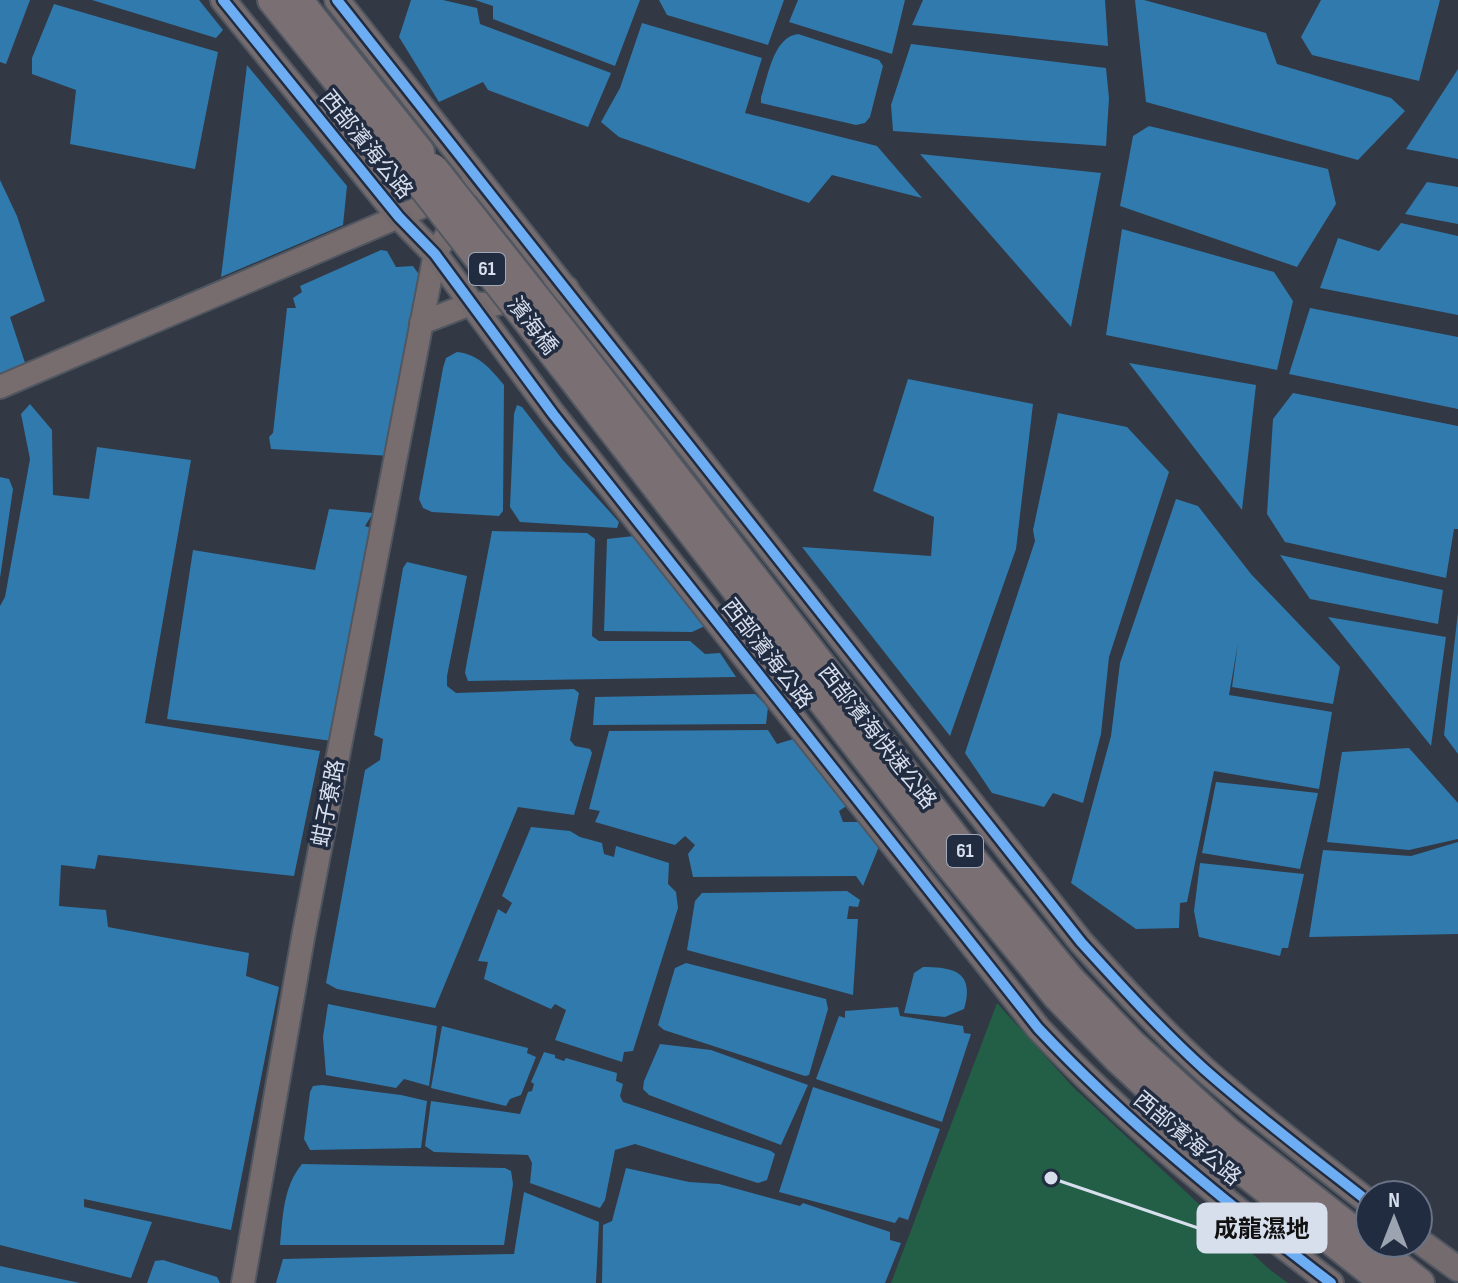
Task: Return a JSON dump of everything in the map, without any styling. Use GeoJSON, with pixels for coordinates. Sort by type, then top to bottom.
{"type":"FeatureCollection","features":[{"type":"Feature","properties":{"kind":"highway","name":"61"},"geometry":{"type":"LineString","coordinates":[[272,0],[420,168]]}},
{"type":"Feature","properties":{"kind":"highway","name":"61"},"geometry":{"type":"LineString","coordinates":[[298,0],[420,168]]}},
{"type":"Feature","properties":{"kind":"highway","name":"濱海橋"},"geometry":{"type":"LineString","coordinates":[[420,168],[571,359]]}},
{"type":"Feature","properties":{"kind":"highway","name":"西部濱海快速公路"},"geometry":{"type":"LineString","coordinates":[[571,359],[924,832],[1057,996],[1118,1059],[1214,1148],[1385,1283]]}},
{"type":"Feature","properties":{"kind":"highway","name":"西部濱海快速公路"},"geometry":{"type":"LineString","coordinates":[[571,359],[1071,980],[1131,1043],[1228,1132],[1420,1283]]}},
{"type":"Feature","properties":{"kind":"main road","name":"西部濱海公路"},"geometry":{"type":"LineString","coordinates":[[223,0],[399,217],[435,254],[553,414],[1038,1028],[1089,1082],[1331,1283]]}},
{"type":"Feature","properties":{"kind":"main road"},"geometry":{"type":"LineString","coordinates":[[337,0],[1081,942],[1201,1066],[1261,1118],[1354,1191]]}},
{"type":"Feature","properties":{"kind":"main road"},"geometry":{"type":"LineString","coordinates":[[1434,1252],[1458,1269]]}},
{"type":"Feature","properties":{"kind":"street"},"geometry":{"type":"LineString","coordinates":[[0,387],[480,182]]}},
{"type":"Feature","properties":{"kind":"street"},"geometry":{"type":"LineString","coordinates":[[435,254],[480,182]]}},
{"type":"Feature","properties":{"kind":"street"},"geometry":{"type":"LineString","coordinates":[[473,303],[501,271],[512,223]]}},
{"type":"Feature","properties":{"kind":"street","name":"蚶子寮路"},"geometry":{"type":"LineString","coordinates":[[243,1283],[304,932],[435,254]]}},
{"type":"Feature","properties":{"kind":"street"},"geometry":{"type":"LineString","coordinates":[[421,323],[473,303],[492,305],[567,288]]}},
{"type":"Feature","properties":{"kind":"green space"},"geometry":{"type":"Polygon","coordinates":[[[997,1003],[1074,1088],[1269,1269],[1288,1283],[891,1283],[997,1003]]]}},
{"type":"Feature","properties":{"kind":"water"},"geometry":{"type":"Polygon","coordinates":[[[0,0],[30,0],[6,64],[0,62],[0,0]]]}},
{"type":"Feature","properties":{"kind":"water"},"geometry":{"type":"Polygon","coordinates":[[[92,0],[199,0],[223,30],[216,38],[92,0]]]}},
{"type":"Feature","properties":{"kind":"water"},"geometry":{"type":"Polygon","coordinates":[[[411,0],[443,0],[477,8],[480,24],[611,73],[588,127],[488,90],[483,82],[439,102],[399,37],[411,0]]]}},
{"type":"Feature","properties":{"kind":"water"},"geometry":{"type":"Polygon","coordinates":[[[475,0],[640,0],[615,66],[493,19],[493,6],[475,0]]]}},
{"type":"Feature","properties":{"kind":"water"},"geometry":{"type":"Polygon","coordinates":[[[659,0],[784,0],[768,45],[667,15],[659,0]]]}},
{"type":"Feature","properties":{"kind":"water"},"geometry":{"type":"Polygon","coordinates":[[[798,0],[905,0],[892,54],[789,22],[798,0]]]}},
{"type":"Feature","properties":{"kind":"water"},"geometry":{"type":"Polygon","coordinates":[[[923,0],[1105,0],[1108,46],[912,25],[923,0]]]}},
{"type":"Feature","properties":{"kind":"water"},"geometry":{"type":"Polygon","coordinates":[[[1135,0],[1266,33],[1277,64],[1391,98],[1405,111],[1358,160],[1146,102],[1135,0]]]}},
{"type":"Feature","properties":{"kind":"water"},"geometry":{"type":"Polygon","coordinates":[[[1321,0],[1440,0],[1419,81],[1312,55],[1301,37],[1321,0]]]}},
{"type":"Feature","properties":{"kind":"water"},"geometry":{"type":"Polygon","coordinates":[[[54,4],[218,52],[195,169],[70,144],[76,90],[32,74],[32,58],[54,4]]]}},
{"type":"Feature","properties":{"kind":"water"},"geometry":{"type":"Polygon","coordinates":[[[642,23],[762,58],[745,113],[877,146],[922,198],[832,175],[809,203],[619,137],[601,122],[620,88],[642,23]]]}},
{"type":"Feature","properties":{"kind":"water"},"geometry":{"type":"Polygon","coordinates":[[[798,34],[879,60],[883,66],[870,117],[865,123],[856,125],[761,103],[777,50],[783,42],[798,34]]]}},
{"type":"Feature","properties":{"kind":"water"},"geometry":{"type":"Polygon","coordinates":[[[911,44],[1106,68],[1109,98],[1106,146],[893,131],[891,105],[911,44]]]}},
{"type":"Feature","properties":{"kind":"water"},"geometry":{"type":"Polygon","coordinates":[[[247,65],[347,186],[343,225],[221,277],[247,65]]]}},
{"type":"Feature","properties":{"kind":"water"},"geometry":{"type":"Polygon","coordinates":[[[1458,69],[1458,159],[1406,149],[1458,69]]]}},
{"type":"Feature","properties":{"kind":"water"},"geometry":{"type":"Polygon","coordinates":[[[1149,126],[1328,169],[1336,204],[1297,267],[1120,206],[1133,136],[1149,126]]]}},
{"type":"Feature","properties":{"kind":"water"},"geometry":{"type":"Polygon","coordinates":[[[920,154],[1101,173],[1071,327],[920,154]]]}},
{"type":"Feature","properties":{"kind":"water"},"geometry":{"type":"Polygon","coordinates":[[[0,180],[17,216],[45,301],[10,317],[29,375],[0,384],[0,180]]]}},
{"type":"Feature","properties":{"kind":"water"},"geometry":{"type":"Polygon","coordinates":[[[1427,182],[1458,187],[1458,224],[1405,214],[1427,182]]]}},
{"type":"Feature","properties":{"kind":"water"},"geometry":{"type":"Polygon","coordinates":[[[1401,223],[1458,236],[1458,315],[1320,288],[1338,238],[1379,251],[1401,223]]]}},
{"type":"Feature","properties":{"kind":"water"},"geometry":{"type":"Polygon","coordinates":[[[1122,229],[1274,272],[1293,301],[1277,370],[1106,335],[1122,229]]]}},
{"type":"Feature","properties":{"kind":"water"},"geometry":{"type":"Polygon","coordinates":[[[381,250],[387,251],[396,267],[413,266],[420,276],[391,456],[271,449],[269,437],[273,433],[287,308],[296,308],[293,298],[302,292],[300,286],[381,250]]]}},
{"type":"Feature","properties":{"kind":"water"},"geometry":{"type":"Polygon","coordinates":[[[1310,308],[1458,337],[1458,409],[1289,374],[1310,308]]]}},
{"type":"Feature","properties":{"kind":"water"},"geometry":{"type":"Polygon","coordinates":[[[457,352],[478,359],[504,385],[503,511],[499,516],[432,512],[423,508],[419,499],[443,368],[446,358],[457,352]]]}},
{"type":"Feature","properties":{"kind":"water"},"geometry":{"type":"Polygon","coordinates":[[[1129,363],[1256,385],[1242,510],[1129,363]]]}},
{"type":"Feature","properties":{"kind":"water"},"geometry":{"type":"Polygon","coordinates":[[[908,379],[1033,404],[1016,549],[950,736],[802,547],[931,556],[934,517],[873,491],[908,379]]]}},
{"type":"Feature","properties":{"kind":"water"},"geometry":{"type":"Polygon","coordinates":[[[1293,393],[1458,426],[1458,529],[1454,529],[1446,578],[1285,542],[1267,514],[1273,419],[1293,393]]]}},
{"type":"Feature","properties":{"kind":"water"},"geometry":{"type":"Polygon","coordinates":[[[30,404],[52,430],[53,495],[89,499],[97,447],[191,460],[145,723],[320,751],[294,876],[98,855],[95,869],[61,865],[59,906],[106,910],[108,927],[249,953],[246,976],[279,987],[231,1230],[84,1199],[84,1207],[152,1222],[131,1278],[0,1245],[0,606],[5,597],[30,459],[21,414],[30,404]]]}},
{"type":"Feature","properties":{"kind":"water"},"geometry":{"type":"Polygon","coordinates":[[[517,405],[522,407],[562,459],[619,522],[617,528],[520,522],[510,507],[517,405]]]}},
{"type":"Feature","properties":{"kind":"water"},"geometry":{"type":"Polygon","coordinates":[[[1058,413],[1127,427],[1169,472],[1109,657],[1101,734],[1083,803],[1053,793],[1044,807],[992,793],[965,753],[1035,541],[1033,530],[1058,413]]]}},
{"type":"Feature","properties":{"kind":"water"},"geometry":{"type":"Polygon","coordinates":[[[0,477],[9,479],[13,489],[0,578],[0,477]]]}},
{"type":"Feature","properties":{"kind":"water"},"geometry":{"type":"Polygon","coordinates":[[[1176,499],[1198,506],[1251,574],[1340,667],[1333,704],[1232,687],[1238,643],[1229,695],[1332,712],[1319,789],[1214,771],[1187,902],[1180,903],[1179,928],[1136,929],[1071,883],[1111,736],[1120,663],[1176,499]]]}},
{"type":"Feature","properties":{"kind":"water"},"geometry":{"type":"Polygon","coordinates":[[[329,509],[373,513],[365,526],[376,530],[332,741],[167,719],[193,550],[315,570],[329,509]]]}},
{"type":"Feature","properties":{"kind":"water"},"geometry":{"type":"Polygon","coordinates":[[[492,531],[587,533],[595,539],[592,636],[599,641],[690,641],[705,654],[720,653],[736,677],[468,681],[465,673],[492,531]]]}},
{"type":"Feature","properties":{"kind":"water"},"geometry":{"type":"Polygon","coordinates":[[[634,536],[705,626],[692,632],[604,631],[607,539],[634,536]]]}},
{"type":"Feature","properties":{"kind":"water"},"geometry":{"type":"Polygon","coordinates":[[[1280,555],[1443,590],[1438,624],[1310,599],[1280,555]]]}},
{"type":"Feature","properties":{"kind":"water"},"geometry":{"type":"Polygon","coordinates":[[[407,562],[467,576],[447,686],[456,693],[574,689],[579,693],[570,740],[575,746],[590,749],[592,753],[574,815],[518,807],[435,1008],[337,989],[326,983],[365,770],[380,760],[383,739],[374,735],[403,568],[407,562]]]}},
{"type":"Feature","properties":{"kind":"water"},"geometry":{"type":"Polygon","coordinates":[[[1458,612],[1458,754],[1444,735],[1458,612]]]}},
{"type":"Feature","properties":{"kind":"water"},"geometry":{"type":"Polygon","coordinates":[[[1328,617],[1446,637],[1431,746],[1328,617]]]}},
{"type":"Feature","properties":{"kind":"water"},"geometry":{"type":"Polygon","coordinates":[[[755,694],[768,707],[766,724],[593,725],[595,697],[755,694]]]}},
{"type":"Feature","properties":{"kind":"water"},"geometry":{"type":"Polygon","coordinates":[[[768,730],[777,744],[800,737],[848,805],[839,811],[843,822],[860,822],[882,839],[863,886],[856,876],[693,877],[688,854],[695,845],[685,836],[675,845],[595,822],[600,811],[589,809],[609,731],[768,730]]]}},
{"type":"Feature","properties":{"kind":"water"},"geometry":{"type":"Polygon","coordinates":[[[1409,748],[1458,803],[1458,839],[1409,850],[1327,842],[1342,752],[1409,748]]]}},
{"type":"Feature","properties":{"kind":"water"},"geometry":{"type":"Polygon","coordinates":[[[1216,782],[1318,793],[1300,869],[1202,853],[1216,782]]]}},
{"type":"Feature","properties":{"kind":"water"},"geometry":{"type":"Polygon","coordinates":[[[531,827],[570,831],[602,843],[604,854],[614,857],[616,846],[669,863],[668,884],[676,892],[678,908],[633,1051],[624,1052],[622,1062],[555,1040],[566,1010],[555,1004],[551,1009],[484,979],[488,962],[478,961],[498,909],[506,914],[512,903],[502,896],[531,827]]]}},
{"type":"Feature","properties":{"kind":"water"},"geometry":{"type":"Polygon","coordinates":[[[1458,842],[1458,934],[1309,937],[1323,850],[1411,856],[1458,842]]]}},
{"type":"Feature","properties":{"kind":"water"},"geometry":{"type":"Polygon","coordinates":[[[1200,863],[1304,874],[1288,948],[1282,948],[1280,956],[1199,937],[1194,911],[1200,863]]]}},
{"type":"Feature","properties":{"kind":"water"},"geometry":{"type":"Polygon","coordinates":[[[847,891],[860,900],[858,907],[849,906],[847,919],[858,919],[853,995],[687,950],[695,901],[702,893],[847,891]]]}},
{"type":"Feature","properties":{"kind":"water"},"geometry":{"type":"Polygon","coordinates":[[[686,963],[826,999],[828,1009],[809,1075],[664,1030],[658,1025],[675,968],[686,963]]]}},
{"type":"Feature","properties":{"kind":"water"},"geometry":{"type":"Polygon","coordinates":[[[923,967],[944,968],[964,979],[967,997],[964,1009],[945,1017],[904,1013],[914,973],[923,967]]]}},
{"type":"Feature","properties":{"kind":"water"},"geometry":{"type":"Polygon","coordinates":[[[328,1004],[437,1026],[429,1086],[404,1079],[396,1088],[326,1075],[323,1037],[328,1004]]]}},
{"type":"Feature","properties":{"kind":"water"},"geometry":{"type":"Polygon","coordinates":[[[898,1007],[900,1016],[963,1026],[964,1033],[971,1034],[942,1122],[816,1079],[839,1016],[845,1018],[845,1011],[898,1007]]]}},
{"type":"Feature","properties":{"kind":"water"},"geometry":{"type":"Polygon","coordinates":[[[442,1026],[528,1048],[527,1053],[536,1057],[521,1095],[510,1099],[506,1106],[431,1088],[442,1026]]]}},
{"type":"Feature","properties":{"kind":"water"},"geometry":{"type":"Polygon","coordinates":[[[660,1044],[711,1050],[808,1085],[781,1145],[649,1095],[643,1089],[644,1081],[660,1044]]]}},
{"type":"Feature","properties":{"kind":"water"},"geometry":{"type":"Polygon","coordinates":[[[544,1052],[564,1061],[566,1058],[617,1073],[616,1081],[623,1084],[620,1096],[623,1102],[771,1151],[775,1154],[767,1180],[758,1183],[635,1144],[615,1150],[605,1200],[600,1208],[530,1183],[532,1163],[528,1155],[434,1152],[425,1146],[431,1101],[520,1114],[528,1092],[532,1091],[534,1084],[531,1082],[544,1052]]]}},
{"type":"Feature","properties":{"kind":"water"},"geometry":{"type":"Polygon","coordinates":[[[313,1086],[427,1101],[421,1148],[310,1150],[304,1139],[310,1092],[313,1086]]]}},
{"type":"Feature","properties":{"kind":"water"},"geometry":{"type":"Polygon","coordinates":[[[813,1087],[940,1129],[908,1220],[899,1217],[895,1223],[779,1192],[813,1087]]]}},
{"type":"Feature","properties":{"kind":"water"},"geometry":{"type":"Polygon","coordinates":[[[302,1164],[505,1168],[511,1171],[513,1184],[504,1245],[280,1245],[287,1192],[302,1164]]]}},
{"type":"Feature","properties":{"kind":"water"},"geometry":{"type":"Polygon","coordinates":[[[626,1168],[689,1182],[719,1184],[800,1206],[803,1203],[890,1232],[890,1240],[901,1243],[885,1283],[602,1283],[603,1225],[612,1221],[626,1168]]]}},
{"type":"Feature","properties":{"kind":"water"},"geometry":{"type":"Polygon","coordinates":[[[524,1192],[599,1222],[596,1283],[276,1283],[283,1259],[514,1254],[524,1192]]]}},
{"type":"Feature","properties":{"kind":"water"},"geometry":{"type":"Polygon","coordinates":[[[163,1260],[217,1277],[220,1283],[147,1283],[155,1261],[163,1260]]]}},
{"type":"Feature","properties":{"kind":"water"},"geometry":{"type":"Polygon","coordinates":[[[0,1266],[80,1283],[0,1283],[0,1266]]]}},
{"type":"Feature","properties":{"kind":"cycle path"},"geometry":{"type":"LineString","coordinates":[[223,0],[399,217],[435,254],[553,414],[1038,1028],[1107,1097],[1179,1162],[1331,1283]]}},
{"type":"Feature","properties":{"kind":"cycle path"},"geometry":{"type":"LineString","coordinates":[[337,0],[1081,942],[1156,1023],[1204,1069],[1354,1190]]}},
{"type":"Feature","properties":{"kind":"place","name":"成龍濕地"},"geometry":{"type":"Point","coordinates":[1051,1178]}}]}
